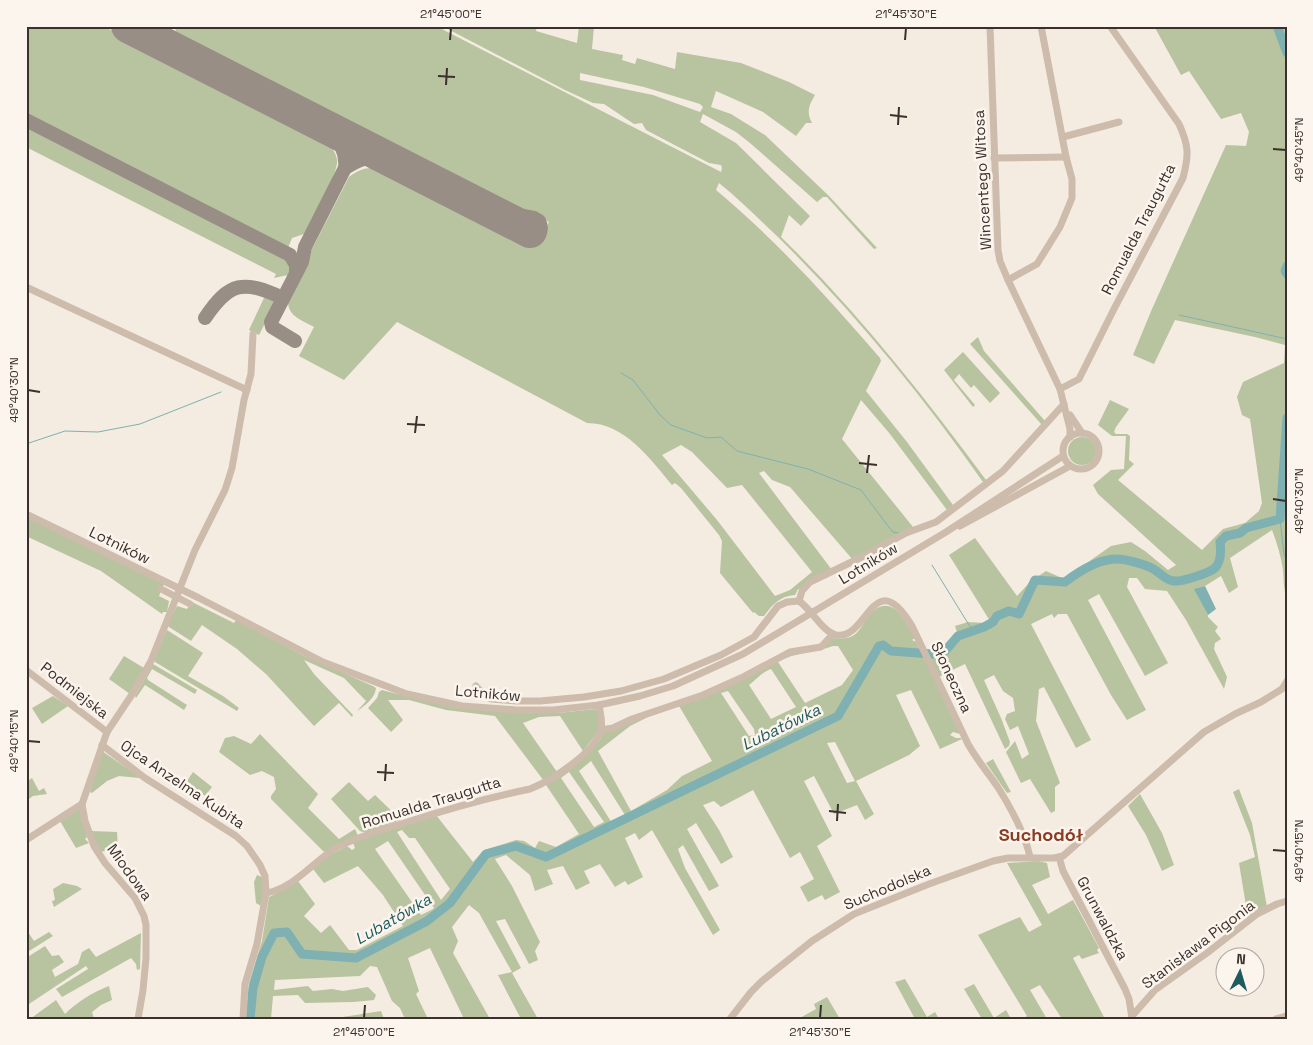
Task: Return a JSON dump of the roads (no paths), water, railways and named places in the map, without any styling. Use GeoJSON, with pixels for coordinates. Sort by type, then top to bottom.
{"type":"FeatureCollection","features":[{"type":"Feature","properties":{"kind":"street","name":"Wincentego Witosa"},"geometry":{"type":"LineString","coordinates":[[990,26],[994,158],[1000,262],[1060,389],[1070,429],[1070,437]]}},
{"type":"Feature","properties":{"kind":"street"},"geometry":{"type":"LineString","coordinates":[[1008,280],[1038,264],[1060,227],[1072,198],[1072,179],[1066,157],[1041,26]]}},
{"type":"Feature","properties":{"kind":"street","name":"Romualda Traugutta"},"geometry":{"type":"LineString","coordinates":[[1060,389],[1079,379],[1183,178],[1188,160],[1186,141],[1179,124],[1110,26]]}},
{"type":"Feature","properties":{"kind":"street"},"geometry":{"type":"LineString","coordinates":[[1063,138],[1119,122]]}},
{"type":"Feature","properties":{"kind":"street"},"geometry":{"type":"LineString","coordinates":[[994,158],[1066,157]]}},
{"type":"Feature","properties":{"kind":"street"},"geometry":{"type":"LineString","coordinates":[[26,287],[247,390]]}},
{"type":"Feature","properties":{"kind":"street"},"geometry":{"type":"LineString","coordinates":[[26,840],[82,804],[107,732],[151,661],[175,597],[202,535],[225,490],[232,468],[251,374],[252,334]]}},
{"type":"Feature","properties":{"kind":"street","name":"Wincentego Witosa"},"geometry":{"type":"LineString","coordinates":[[1065,406],[1082,433]]}},
{"type":"Feature","properties":{"kind":"street"},"geometry":{"type":"LineString","coordinates":[[799,601],[802,591],[810,582],[906,533],[936,522],[1003,471],[1065,406]]}},
{"type":"Feature","properties":{"kind":"street"},"geometry":{"type":"LineString","coordinates":[[1082,433],[1096,441],[1099,446],[1099,457],[1087,469],[1075,469],[1070,466],[1064,456],[1064,445],[1070,437],[1082,433]]}},
{"type":"Feature","properties":{"kind":"street","name":"Lotników"},"geometry":{"type":"LineString","coordinates":[[26,514],[179,588],[324,662],[407,694],[462,706],[517,710],[553,710],[599,705],[673,686],[707,672],[743,654],[805,618],[946,532],[1064,456]]}},
{"type":"Feature","properties":{"kind":"street","name":"Lotników"},"geometry":{"type":"LineString","coordinates":[[946,532],[972,520],[1070,466]]}},
{"type":"Feature","properties":{"kind":"street"},"geometry":{"type":"LineString","coordinates":[[161,589],[190,604]]}},
{"type":"Feature","properties":{"kind":"street"},"geometry":{"type":"LineString","coordinates":[[476,686],[491,699],[516,701],[584,697],[621,691],[692,669],[721,655],[754,637],[778,606],[787,602],[799,601],[833,634],[821,647],[790,652],[741,678],[703,695],[632,719],[613,728],[601,730],[599,705]]}},
{"type":"Feature","properties":{"kind":"street","name":"Słoneczna"},"geometry":{"type":"LineString","coordinates":[[833,634],[848,634],[857,627],[867,612],[877,603],[891,602],[904,612],[922,645],[972,750],[1009,806],[1024,838],[1030,857]]}},
{"type":"Feature","properties":{"kind":"street","name":"Podmiejska"},"geometry":{"type":"LineString","coordinates":[[26,670],[107,732]]}},
{"type":"Feature","properties":{"kind":"street"},"geometry":{"type":"LineString","coordinates":[[1059,857],[1086,838],[1204,732],[1261,702],[1282,688],[1287,681]]}},
{"type":"Feature","properties":{"kind":"street"},"geometry":{"type":"LineString","coordinates":[[1282,688],[1287,696]]}},
{"type":"Feature","properties":{"kind":"street","name":"Romualda Traugutta"},"geometry":{"type":"LineString","coordinates":[[266,893],[279,889],[305,873],[336,848],[363,836],[451,808],[530,789],[541,784],[582,756],[601,730]]}},
{"type":"Feature","properties":{"kind":"street","name":"Ojca Anzelma Kubita"},"geometry":{"type":"LineString","coordinates":[[102,745],[145,778],[236,836],[247,846],[260,865],[265,876],[266,893],[257,944],[245,984],[243,1019]]}},
{"type":"Feature","properties":{"kind":"street","name":"Miodowa"},"geometry":{"type":"LineString","coordinates":[[82,804],[85,821],[94,846],[105,863],[135,898],[144,916],[146,925],[146,958],[138,1019]]}},
{"type":"Feature","properties":{"kind":"street","name":"Suchodolska"},"geometry":{"type":"LineString","coordinates":[[730,1019],[762,981],[824,932],[854,914],[993,861],[1030,857],[1059,857]]}},
{"type":"Feature","properties":{"kind":"street","name":"Grunwaldzka"},"geometry":{"type":"LineString","coordinates":[[1059,857],[1063,872],[1125,989],[1132,1017]]}},
{"type":"Feature","properties":{"kind":"street","name":"Stanisława Pigonia"},"geometry":{"type":"LineString","coordinates":[[1132,1017],[1152,992],[1257,914],[1287,901]]}},
{"type":"Feature","properties":{"kind":"street"},"geometry":{"type":"LineString","coordinates":[[1276,1019],[1287,1016]]}},
{"type":"Feature","properties":{"kind":"water"},"geometry":{"type":"Polygon","coordinates":[[[1205,586],[1216,609],[1208,615],[1194,589],[1205,586]]]}},
{"type":"Feature","properties":{"kind":"waterway","name":"Lubatówka"},"geometry":{"type":"LineString","coordinates":[[1277,26],[1287,53]]}},
{"type":"Feature","properties":{"kind":"waterway","name":"Lubatówka"},"geometry":{"type":"LineString","coordinates":[[1287,266],[1285,271],[1287,274]]}},
{"type":"Feature","properties":{"kind":"waterway"},"geometry":{"type":"LineString","coordinates":[[1179,315],[1287,339]]}},
{"type":"Feature","properties":{"kind":"waterway"},"geometry":{"type":"LineString","coordinates":[[621,373],[633,380],[660,415],[671,425],[707,438],[721,437],[737,451],[808,469],[861,490],[893,532],[898,533]]}},
{"type":"Feature","properties":{"kind":"waterway"},"geometry":{"type":"LineString","coordinates":[[26,444],[65,431],[98,432],[140,424],[221,392]]}},
{"type":"Feature","properties":{"kind":"waterway","name":"Lubatówka"},"geometry":{"type":"LineString","coordinates":[[250,1019],[253,988],[262,957],[274,933],[287,932],[302,954],[356,958],[427,921],[450,903],[486,854],[516,846],[546,857],[838,716],[879,646],[883,645],[891,651],[932,654],[945,651],[958,636],[984,627],[993,622],[997,616],[1009,611],[1019,614],[1035,580],[1065,582],[1076,574],[1103,561],[1121,559],[1142,564],[1152,568],[1171,581],[1189,579],[1212,570],[1217,565],[1219,559],[1220,542],[1226,536],[1240,533],[1246,528],[1280,519],[1287,418]]}},
{"type":"Feature","properties":{"kind":"waterway"},"geometry":{"type":"LineString","coordinates":[[1280,519],[1284,554],[1287,561]]}},
{"type":"Feature","properties":{"kind":"waterway"},"geometry":{"type":"LineString","coordinates":[[932,565],[974,631]]}},
{"type":"Feature","properties":{"kind":"district","name":"Suchodół"},"geometry":{"type":"Point","coordinates":[1041,834]}}]}
